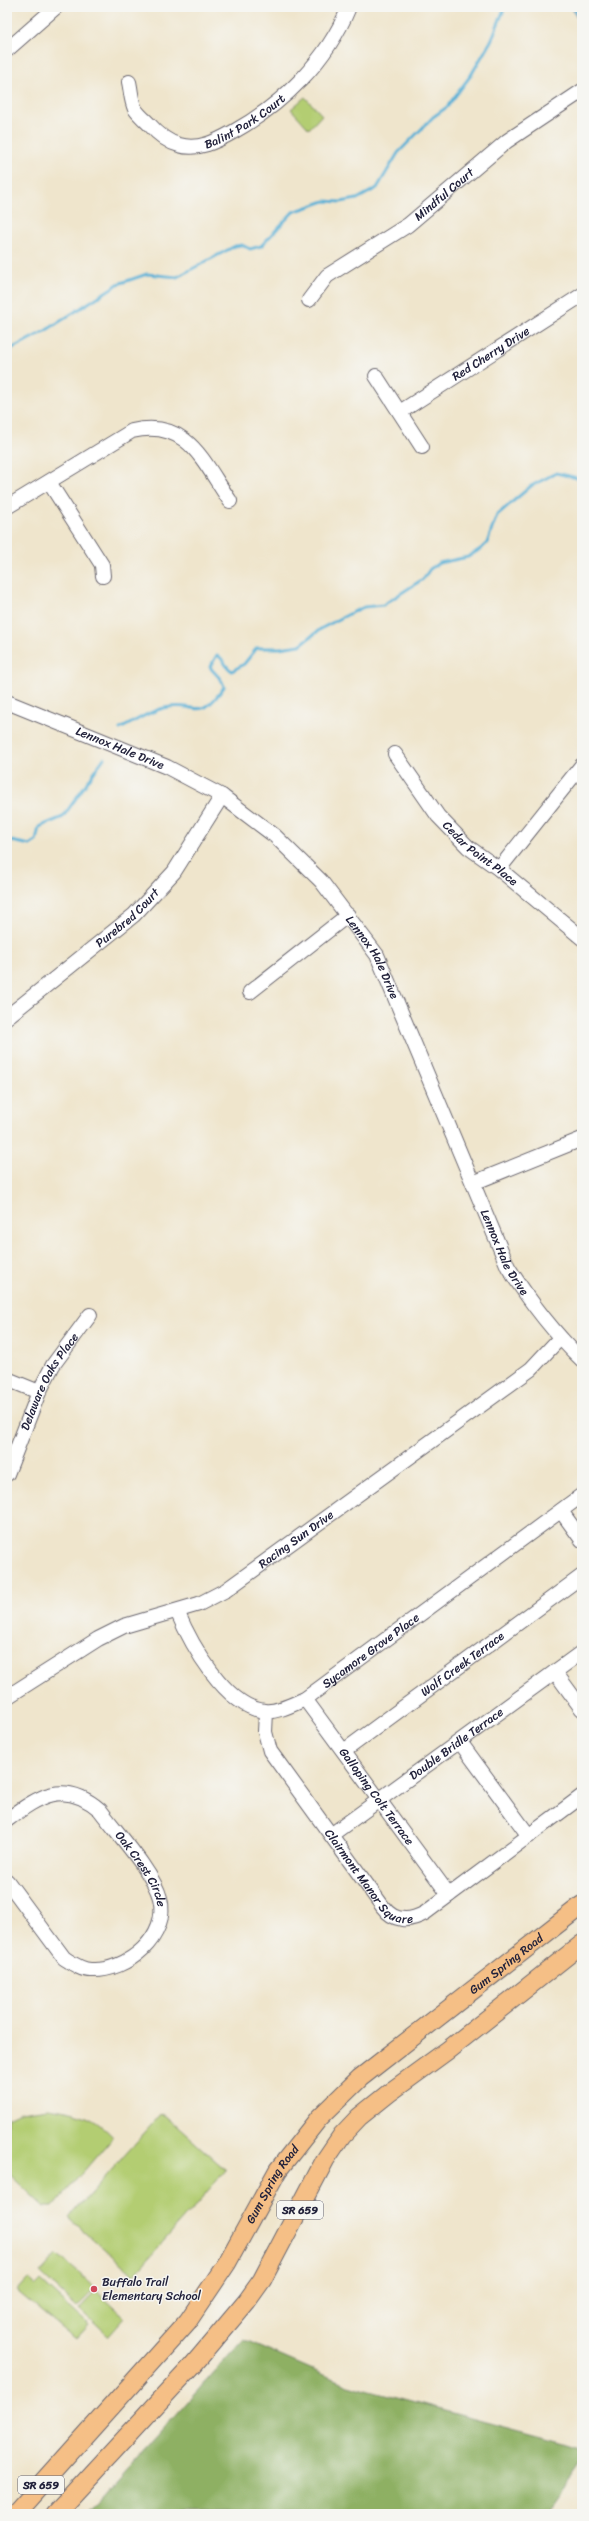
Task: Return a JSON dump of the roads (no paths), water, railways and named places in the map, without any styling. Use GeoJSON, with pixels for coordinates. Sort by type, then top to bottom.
{"type":"FeatureCollection","features":[{"type":"Feature","properties":{"kind":"main road","name":"Gum Spring Road"},"geometry":{"type":"LineString","coordinates":[[15,2514],[188,2321],[227,2263],[278,2170],[319,2118],[360,2078],[582,1905]]}},
{"type":"Feature","properties":{"kind":"main road","name":"SR 659"},"geometry":{"type":"LineString","coordinates":[[55,2514],[193,2365],[247,2301],[266,2274],[325,2160],[342,2135],[359,2117],[389,2093],[448,2050],[582,1944]]}},
{"type":"Feature","properties":{"kind":"street","name":"Balint Park Court"},"geometry":{"type":"LineString","coordinates":[[129,82],[135,109],[165,139],[178,145],[192,147],[210,144],[258,118],[287,95],[310,70],[330,44],[349,7]]}},
{"type":"Feature","properties":{"kind":"street"},"geometry":{"type":"LineString","coordinates":[[7,50],[52,8]]}},
{"type":"Feature","properties":{"kind":"street","name":"Mindful Court"},"geometry":{"type":"LineString","coordinates":[[309,300],[327,276],[408,225],[507,141],[582,91]]}},
{"type":"Feature","properties":{"kind":"street","name":"Red Cherry Drive"},"geometry":{"type":"LineString","coordinates":[[400,412],[582,295]]}},
{"type":"Feature","properties":{"kind":"street"},"geometry":{"type":"LineString","coordinates":[[376,376],[422,447]]}},
{"type":"Feature","properties":{"kind":"street"},"geometry":{"type":"LineString","coordinates":[[7,507],[132,431],[150,427],[177,434],[190,442],[230,500]]}},
{"type":"Feature","properties":{"kind":"street"},"geometry":{"type":"LineString","coordinates":[[49,482],[102,565],[103,576]]}},
{"type":"Feature","properties":{"kind":"street","name":"Lennox Hale Drive"},"geometry":{"type":"LineString","coordinates":[[7,702],[167,767],[222,796],[250,815],[300,858],[348,915],[376,955],[399,1003],[508,1267],[527,1297],[560,1338],[582,1360]]}},
{"type":"Feature","properties":{"kind":"street","name":"Cedar Point Place"},"geometry":{"type":"LineString","coordinates":[[395,754],[438,816],[468,847],[499,869],[582,938]]}},
{"type":"Feature","properties":{"kind":"street"},"geometry":{"type":"LineString","coordinates":[[499,869],[582,765]]}},
{"type":"Feature","properties":{"kind":"street","name":"Purebred Court"},"geometry":{"type":"LineString","coordinates":[[7,1017],[134,915],[174,872],[222,796]]}},
{"type":"Feature","properties":{"kind":"street"},"geometry":{"type":"LineString","coordinates":[[250,992],[348,915]]}},
{"type":"Feature","properties":{"kind":"street"},"geometry":{"type":"LineString","coordinates":[[473,1183],[582,1139]]}},
{"type":"Feature","properties":{"kind":"street","name":"Delaware Oaks Place"},"geometry":{"type":"LineString","coordinates":[[7,1474],[39,1392],[64,1348],[90,1315]]}},
{"type":"Feature","properties":{"kind":"street","name":"Racing Sun Drive"},"geometry":{"type":"LineString","coordinates":[[7,1696],[98,1639],[124,1626],[199,1604],[226,1590],[531,1369],[560,1338]]}},
{"type":"Feature","properties":{"kind":"street"},"geometry":{"type":"LineString","coordinates":[[7,1379],[39,1392]]}},
{"type":"Feature","properties":{"kind":"street","name":"Sycamore Grove Place"},"geometry":{"type":"LineString","coordinates":[[266,1712],[286,1707],[305,1699],[582,1495]]}},
{"type":"Feature","properties":{"kind":"street"},"geometry":{"type":"LineString","coordinates":[[561,1511],[582,1540]]}},
{"type":"Feature","properties":{"kind":"street","name":"Wolf Creek Terrace"},"geometry":{"type":"LineString","coordinates":[[344,1751],[582,1576]]}},
{"type":"Feature","properties":{"kind":"street"},"geometry":{"type":"LineString","coordinates":[[177,1610],[190,1638],[227,1690],[237,1701],[251,1708],[266,1712]]}},
{"type":"Feature","properties":{"kind":"street","name":"Double Bridle Terrace"},"geometry":{"type":"LineString","coordinates":[[331,1835],[582,1652]]}},
{"type":"Feature","properties":{"kind":"street"},"geometry":{"type":"LineString","coordinates":[[555,1672],[582,1709]]}},
{"type":"Feature","properties":{"kind":"street","name":"Galloping Colt Terrace"},"geometry":{"type":"LineString","coordinates":[[305,1699],[449,1895]]}},
{"type":"Feature","properties":{"kind":"street","name":"Clairmont Manor Square"},"geometry":{"type":"LineString","coordinates":[[266,1712],[265,1732],[270,1751],[387,1913],[393,1917],[405,1920],[418,1916],[449,1895],[582,1796]]}},
{"type":"Feature","properties":{"kind":"street"},"geometry":{"type":"LineString","coordinates":[[460,1742],[529,1836]]}},
{"type":"Feature","properties":{"kind":"street","name":"Oak Crest Circle"},"geometry":{"type":"LineString","coordinates":[[7,1820],[42,1796],[59,1792],[76,1796],[91,1803],[100,1810],[151,1879],[160,1899],[161,1916],[150,1941],[140,1952],[113,1968],[90,1970],[75,1965],[64,1958],[7,1881]]}},
{"type":"Feature","properties":{"kind":"water"},"geometry":{"type":"Polygon","coordinates":[[[571,7],[582,7],[582,26],[571,7]]]}},
{"type":"Feature","properties":{"kind":"waterway"},"geometry":{"type":"LineString","coordinates":[[7,351],[45,331],[118,284],[147,274],[177,277],[235,246],[242,245],[250,249],[261,246],[293,212],[325,201],[341,202],[357,199],[377,188],[398,153],[433,117],[447,107],[471,75],[491,41],[505,7]]}},
{"type":"Feature","properties":{"kind":"waterway"},"geometry":{"type":"LineString","coordinates":[[120,729],[158,709],[175,706],[197,709],[203,708],[208,705],[224,687],[220,678],[210,667],[217,655],[232,671],[244,664],[257,648],[280,648],[300,645],[322,628],[351,613],[364,607],[383,605],[423,579],[430,569],[439,563],[468,557],[482,548],[487,543],[497,515],[531,486],[556,473],[582,479]]}},
{"type":"Feature","properties":{"kind":"waterway"},"geometry":{"type":"LineString","coordinates":[[7,840],[30,845],[36,841],[39,827],[63,817],[104,758]]}},
{"type":"Feature","properties":{"kind":"place","name":"Buffalo Trail Elementary School"},"geometry":{"type":"Point","coordinates":[94,2289]}}]}
